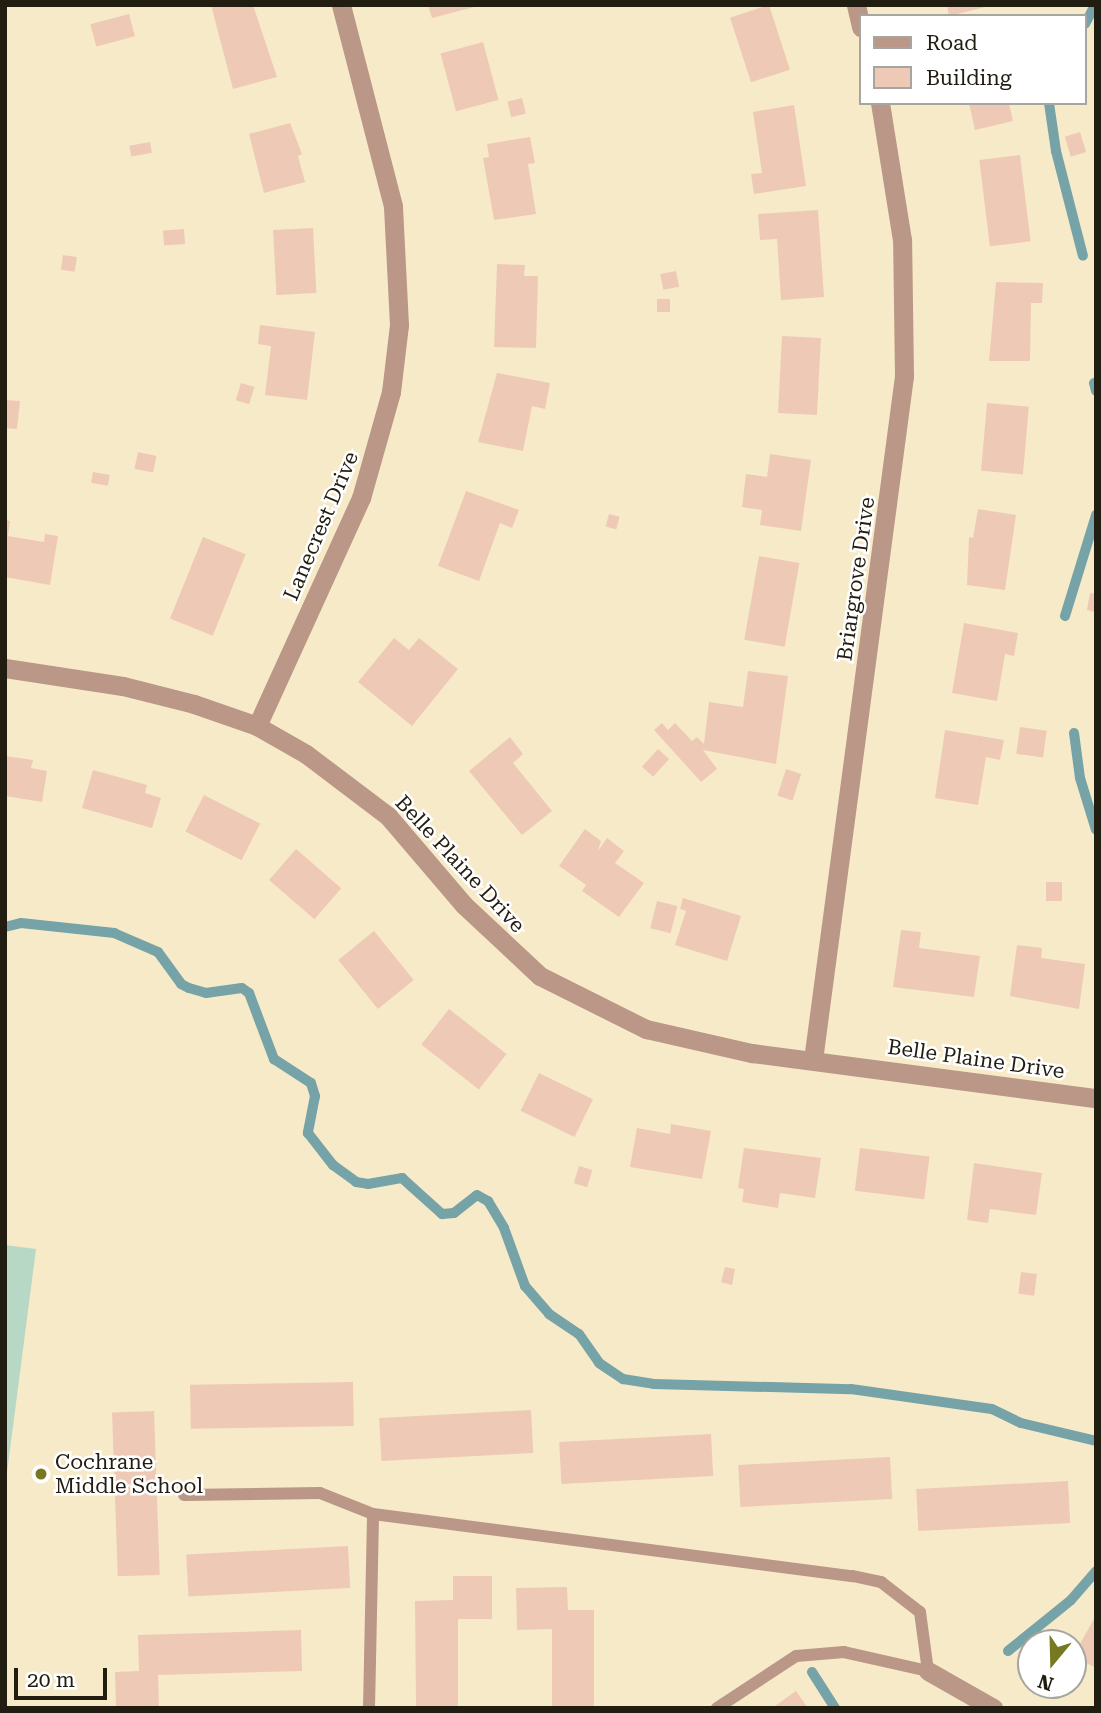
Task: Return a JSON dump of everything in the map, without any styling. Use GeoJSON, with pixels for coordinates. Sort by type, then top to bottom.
{"type":"FeatureCollection","features":[{"type":"Feature","properties":{"kind":"street","name":"Lanecrest Drive"},"geometry":{"type":"LineString","coordinates":[[257,726],[361,498],[391,392],[399,325],[393,206],[341,5]]}},
{"type":"Feature","properties":{"kind":"street"},"geometry":{"type":"LineString","coordinates":[[856,5],[860,23]]}},
{"type":"Feature","properties":{"kind":"street","name":"Briargrove Drive"},"geometry":{"type":"LineString","coordinates":[[813,1060],[904,376],[902,240],[880,105]]}},
{"type":"Feature","properties":{"kind":"street","name":"Belle Plaine Drive"},"geometry":{"type":"LineString","coordinates":[[5,668],[122,686],[194,704],[257,726],[306,754],[388,817],[464,905],[540,976],[646,1030],[690,1042],[1096,1098]]}},
{"type":"Feature","properties":{"kind":"street"},"geometry":{"type":"LineString","coordinates":[[928,1671],[993,1708]]}},
{"type":"Feature","properties":{"kind":"lane"},"geometry":{"type":"LineString","coordinates":[[184,1495],[320,1493],[373,1514],[881,1582],[920,1612],[928,1671],[844,1652],[796,1656],[717,1708]]}},
{"type":"Feature","properties":{"kind":"lane"},"geometry":{"type":"LineString","coordinates":[[369,1708],[373,1514]]}},
{"type":"Feature","properties":{"kind":"green space"},"geometry":{"type":"Polygon","coordinates":[[[5,1245],[36,1249],[5,1488],[5,1245]]]}},
{"type":"Feature","properties":{"kind":"building"},"geometry":{"type":"Polygon","coordinates":[[[211,5],[253,5],[277,77],[233,89],[211,5]]]}},
{"type":"Feature","properties":{"kind":"building"},"geometry":{"type":"Polygon","coordinates":[[[428,5],[478,5],[478,6],[432,18],[428,5]]]}},
{"type":"Feature","properties":{"kind":"building"},"geometry":{"type":"Polygon","coordinates":[[[769,5],[790,70],[751,82],[730,18],[769,5]]]}},
{"type":"Feature","properties":{"kind":"building"},"geometry":{"type":"Polygon","coordinates":[[[947,5],[989,5],[957,14],[949,14],[947,5]]]}},
{"type":"Feature","properties":{"kind":"building"},"geometry":{"type":"Polygon","coordinates":[[[129,14],[135,36],[96,47],[90,24],[129,14]]]}},
{"type":"Feature","properties":{"kind":"building"},"geometry":{"type":"Polygon","coordinates":[[[483,42],[499,100],[456,111],[440,53],[483,42]]]}},
{"type":"Feature","properties":{"kind":"building"},"geometry":{"type":"Polygon","coordinates":[[[522,98],[526,114],[511,117],[507,102],[522,98]]]}},
{"type":"Feature","properties":{"kind":"building"},"geometry":{"type":"Polygon","coordinates":[[[794,105],[806,186],[754,194],[751,174],[762,173],[753,112],[794,105]]]}},
{"type":"Feature","properties":{"kind":"building"},"geometry":{"type":"Polygon","coordinates":[[[969,105],[1009,105],[1013,121],[975,130],[969,105]]]}},
{"type":"Feature","properties":{"kind":"building"},"geometry":{"type":"Polygon","coordinates":[[[290,123],[302,154],[298,156],[305,182],[264,193],[249,134],[290,123]]]}},
{"type":"Feature","properties":{"kind":"building"},"geometry":{"type":"Polygon","coordinates":[[[1080,132],[1086,152],[1071,157],[1065,137],[1080,132]]]}},
{"type":"Feature","properties":{"kind":"building"},"geometry":{"type":"Polygon","coordinates":[[[530,137],[535,163],[528,164],[536,214],[494,220],[483,158],[489,157],[487,144],[530,137]]]}},
{"type":"Feature","properties":{"kind":"building"},"geometry":{"type":"Polygon","coordinates":[[[150,142],[152,153],[131,156],[129,146],[150,142]]]}},
{"type":"Feature","properties":{"kind":"building"},"geometry":{"type":"Polygon","coordinates":[[[1020,155],[1031,241],[990,246],[979,160],[1020,155]]]}},
{"type":"Feature","properties":{"kind":"building"},"geometry":{"type":"Polygon","coordinates":[[[818,210],[824,297],[781,300],[777,239],[760,240],[758,214],[818,210]]]}},
{"type":"Feature","properties":{"kind":"building"},"geometry":{"type":"Polygon","coordinates":[[[313,228],[316,293],[276,295],[273,230],[313,228]]]}},
{"type":"Feature","properties":{"kind":"building"},"geometry":{"type":"Polygon","coordinates":[[[184,229],[185,244],[164,245],[163,230],[184,229]]]}},
{"type":"Feature","properties":{"kind":"building"},"geometry":{"type":"Polygon","coordinates":[[[63,255],[77,257],[75,272],[61,270],[63,255]]]}},
{"type":"Feature","properties":{"kind":"building"},"geometry":{"type":"Polygon","coordinates":[[[497,264],[525,265],[524,276],[538,276],[536,348],[494,347],[497,264]]]}},
{"type":"Feature","properties":{"kind":"building"},"geometry":{"type":"Polygon","coordinates":[[[676,271],[679,287],[663,290],[660,274],[676,271]]]}},
{"type":"Feature","properties":{"kind":"building"},"geometry":{"type":"Polygon","coordinates":[[[996,282],[1043,283],[1042,303],[1031,303],[1030,361],[989,361],[996,282]]]}},
{"type":"Feature","properties":{"kind":"building"},"geometry":{"type":"Polygon","coordinates":[[[657,299],[670,299],[670,312],[657,312],[657,299]]]}},
{"type":"Feature","properties":{"kind":"building"},"geometry":{"type":"Polygon","coordinates":[[[260,325],[315,332],[307,400],[265,395],[271,346],[258,344],[260,325]]]}},
{"type":"Feature","properties":{"kind":"building"},"geometry":{"type":"Polygon","coordinates":[[[782,336],[821,338],[817,415],[778,413],[782,336]]]}},
{"type":"Feature","properties":{"kind":"building"},"geometry":{"type":"Polygon","coordinates":[[[497,373],[550,383],[545,409],[532,406],[523,451],[478,442],[497,373]]]}},
{"type":"Feature","properties":{"kind":"building"},"geometry":{"type":"Polygon","coordinates":[[[241,383],[254,387],[249,404],[236,400],[241,383]]]}},
{"type":"Feature","properties":{"kind":"building"},"geometry":{"type":"Polygon","coordinates":[[[5,400],[20,401],[17,429],[5,428],[5,400]]]}},
{"type":"Feature","properties":{"kind":"building"},"geometry":{"type":"Polygon","coordinates":[[[987,403],[1029,407],[1023,474],[981,471],[987,403]]]}},
{"type":"Feature","properties":{"kind":"building"},"geometry":{"type":"Polygon","coordinates":[[[138,452],[157,456],[153,473],[134,469],[138,452]]]}},
{"type":"Feature","properties":{"kind":"building"},"geometry":{"type":"Polygon","coordinates":[[[770,454],[811,460],[801,531],[760,525],[762,510],[742,507],[746,474],[767,477],[770,454]]]}},
{"type":"Feature","properties":{"kind":"building"},"geometry":{"type":"Polygon","coordinates":[[[93,472],[110,475],[108,486],[91,483],[93,472]]]}},
{"type":"Feature","properties":{"kind":"building"},"geometry":{"type":"Polygon","coordinates":[[[466,491],[519,510],[512,528],[500,523],[479,581],[438,566],[466,491]]]}},
{"type":"Feature","properties":{"kind":"building"},"geometry":{"type":"Polygon","coordinates":[[[978,509],[1016,515],[1005,590],[967,585],[969,537],[973,538],[978,509]]]}},
{"type":"Feature","properties":{"kind":"building"},"geometry":{"type":"Polygon","coordinates":[[[609,514],[620,517],[616,529],[606,527],[609,514]]]}},
{"type":"Feature","properties":{"kind":"building"},"geometry":{"type":"Polygon","coordinates":[[[5,520],[10,521],[8,536],[44,542],[45,534],[58,536],[50,585],[5,577],[5,520]]]}},
{"type":"Feature","properties":{"kind":"building"},"geometry":{"type":"Polygon","coordinates":[[[203,537],[246,554],[213,636],[170,619],[203,537]]]}},
{"type":"Feature","properties":{"kind":"building"},"geometry":{"type":"Polygon","coordinates":[[[759,556],[799,563],[785,647],[744,640],[759,556]]]}},
{"type":"Feature","properties":{"kind":"building"},"geometry":{"type":"Polygon","coordinates":[[[1090,593],[1096,594],[1096,612],[1087,610],[1090,593]]]}},
{"type":"Feature","properties":{"kind":"building"},"geometry":{"type":"Polygon","coordinates":[[[964,623],[1018,633],[1014,656],[1005,654],[997,701],[952,693],[964,623]]]}},
{"type":"Feature","properties":{"kind":"building"},"geometry":{"type":"Polygon","coordinates":[[[394,638],[409,650],[419,638],[458,669],[412,726],[358,682],[394,638]]]}},
{"type":"Feature","properties":{"kind":"building"},"geometry":{"type":"Polygon","coordinates":[[[748,671],[788,676],[776,764],[703,750],[717,769],[701,782],[654,730],[662,723],[668,730],[675,723],[692,741],[697,737],[704,744],[709,702],[743,707],[748,671]]]}},
{"type":"Feature","properties":{"kind":"building"},"geometry":{"type":"Polygon","coordinates":[[[1020,727],[1047,731],[1043,757],[1016,754],[1020,727]]]}},
{"type":"Feature","properties":{"kind":"building"},"geometry":{"type":"Polygon","coordinates":[[[945,730],[1004,740],[1000,760],[986,757],[978,805],[935,798],[945,730]]]}},
{"type":"Feature","properties":{"kind":"building"},"geometry":{"type":"Polygon","coordinates":[[[510,737],[523,754],[513,763],[552,811],[522,835],[469,771],[510,737]]]}},
{"type":"Feature","properties":{"kind":"building"},"geometry":{"type":"Polygon","coordinates":[[[658,749],[669,759],[653,777],[642,767],[658,749]]]}},
{"type":"Feature","properties":{"kind":"building"},"geometry":{"type":"Polygon","coordinates":[[[5,756],[33,760],[31,768],[47,771],[42,802],[5,796],[5,756]]]}},
{"type":"Feature","properties":{"kind":"building"},"geometry":{"type":"Polygon","coordinates":[[[786,769],[801,774],[793,801],[777,796],[786,769]]]}},
{"type":"Feature","properties":{"kind":"building"},"geometry":{"type":"Polygon","coordinates":[[[93,770],[147,785],[145,793],[161,798],[152,828],[82,808],[93,770]]]}},
{"type":"Feature","properties":{"kind":"building"},"geometry":{"type":"Polygon","coordinates":[[[204,795],[260,824],[242,860],[185,832],[204,795]]]}},
{"type":"Feature","properties":{"kind":"building"},"geometry":{"type":"Polygon","coordinates":[[[585,829],[601,841],[598,851],[607,838],[624,851],[615,863],[644,883],[619,917],[582,891],[586,885],[559,866],[585,829]]]}},
{"type":"Feature","properties":{"kind":"building"},"geometry":{"type":"Polygon","coordinates":[[[296,849],[341,888],[314,919],[269,880],[296,849]]]}},
{"type":"Feature","properties":{"kind":"building"},"geometry":{"type":"Polygon","coordinates":[[[1046,882],[1062,882],[1062,901],[1046,901],[1046,882]]]}},
{"type":"Feature","properties":{"kind":"building"},"geometry":{"type":"Polygon","coordinates":[[[683,898],[741,916],[727,961],[675,945],[686,911],[680,909],[683,898]]]}},
{"type":"Feature","properties":{"kind":"building"},"geometry":{"type":"Polygon","coordinates":[[[657,901],[677,906],[671,933],[650,928],[657,901]]]}},
{"type":"Feature","properties":{"kind":"building"},"geometry":{"type":"Polygon","coordinates":[[[901,930],[921,932],[919,948],[980,956],[974,997],[893,987],[901,930]]]}},
{"type":"Feature","properties":{"kind":"building"},"geometry":{"type":"Polygon","coordinates":[[[374,931],[414,980],[378,1009],[338,960],[374,931]]]}},
{"type":"Feature","properties":{"kind":"building"},"geometry":{"type":"Polygon","coordinates":[[[1017,945],[1042,948],[1041,958],[1085,964],[1079,1009],[1010,996],[1017,945]]]}},
{"type":"Feature","properties":{"kind":"building"},"geometry":{"type":"Polygon","coordinates":[[[449,1009],[507,1054],[479,1089],[421,1044],[449,1009]]]}},
{"type":"Feature","properties":{"kind":"building"},"geometry":{"type":"Polygon","coordinates":[[[539,1073],[593,1099],[575,1137],[521,1111],[539,1073]]]}},
{"type":"Feature","properties":{"kind":"building"},"geometry":{"type":"Polygon","coordinates":[[[671,1124],[711,1131],[702,1179],[630,1167],[637,1128],[670,1134],[671,1124]]]}},
{"type":"Feature","properties":{"kind":"building"},"geometry":{"type":"Polygon","coordinates":[[[744,1148],[821,1158],[815,1198],[780,1193],[778,1208],[742,1202],[744,1189],[738,1188],[744,1148]]]}},
{"type":"Feature","properties":{"kind":"building"},"geometry":{"type":"Polygon","coordinates":[[[860,1148],[929,1157],[924,1199],[855,1191],[860,1148]]]}},
{"type":"Feature","properties":{"kind":"building"},"geometry":{"type":"Polygon","coordinates":[[[974,1163],[1042,1173],[1036,1215],[990,1209],[988,1223],[967,1220],[974,1163]]]}},
{"type":"Feature","properties":{"kind":"building"},"geometry":{"type":"Polygon","coordinates":[[[579,1166],[592,1170],[587,1187],[574,1183],[579,1166]]]}},
{"type":"Feature","properties":{"kind":"building"},"geometry":{"type":"Polygon","coordinates":[[[725,1267],[735,1269],[732,1285],[721,1282],[725,1267]]]}},
{"type":"Feature","properties":{"kind":"building"},"geometry":{"type":"Polygon","coordinates":[[[1021,1272],[1037,1274],[1034,1296],[1018,1294],[1021,1272]]]}},
{"type":"Feature","properties":{"kind":"building"},"geometry":{"type":"Polygon","coordinates":[[[353,1382],[354,1426],[191,1429],[190,1385],[353,1382]]]}},
{"type":"Feature","properties":{"kind":"building"},"geometry":{"type":"Polygon","coordinates":[[[531,1410],[533,1453],[381,1461],[379,1418],[531,1410]]]}},
{"type":"Feature","properties":{"kind":"building"},"geometry":{"type":"Polygon","coordinates":[[[154,1411],[160,1575],[118,1576],[112,1412],[154,1411]]]}},
{"type":"Feature","properties":{"kind":"building"},"geometry":{"type":"Polygon","coordinates":[[[711,1434],[713,1476],[561,1484],[559,1442],[711,1434]]]}},
{"type":"Feature","properties":{"kind":"building"},"geometry":{"type":"Polygon","coordinates":[[[890,1457],[892,1499],[740,1507],[738,1465],[890,1457]]]}},
{"type":"Feature","properties":{"kind":"building"},"geometry":{"type":"Polygon","coordinates":[[[1068,1481],[1070,1523],[918,1531],[916,1489],[1068,1481]]]}},
{"type":"Feature","properties":{"kind":"building"},"geometry":{"type":"Polygon","coordinates":[[[348,1546],[350,1588],[188,1596],[186,1554],[348,1546]]]}},
{"type":"Feature","properties":{"kind":"building"},"geometry":{"type":"Polygon","coordinates":[[[453,1576],[492,1576],[492,1619],[458,1619],[458,1708],[416,1708],[415,1601],[453,1600],[453,1576]]]}},
{"type":"Feature","properties":{"kind":"building"},"geometry":{"type":"Polygon","coordinates":[[[567,1587],[568,1610],[594,1610],[594,1708],[552,1708],[552,1629],[517,1630],[516,1588],[567,1587]]]}},
{"type":"Feature","properties":{"kind":"building"},"geometry":{"type":"Polygon","coordinates":[[[1094,1619],[1096,1620],[1096,1668],[1087,1663],[1087,1631],[1094,1619]]]}},
{"type":"Feature","properties":{"kind":"building"},"geometry":{"type":"Polygon","coordinates":[[[301,1630],[302,1671],[158,1675],[159,1708],[116,1708],[115,1672],[139,1671],[138,1635],[301,1630]]]}},
{"type":"Feature","properties":{"kind":"building"},"geometry":{"type":"Polygon","coordinates":[[[796,1691],[808,1708],[772,1708],[796,1691]]]}},
{"type":"Feature","properties":{"kind":"waterway"},"geometry":{"type":"LineString","coordinates":[[1087,20],[1095,5]]}},
{"type":"Feature","properties":{"kind":"waterway"},"geometry":{"type":"LineString","coordinates":[[1049,105],[1056,151],[1083,256]]}},
{"type":"Feature","properties":{"kind":"waterway"},"geometry":{"type":"LineString","coordinates":[[1094,383],[1096,391]]}},
{"type":"Feature","properties":{"kind":"waterway"},"geometry":{"type":"LineString","coordinates":[[1065,616],[1096,515]]}},
{"type":"Feature","properties":{"kind":"waterway"},"geometry":{"type":"LineString","coordinates":[[1074,733],[1080,778],[1096,830]]}},
{"type":"Feature","properties":{"kind":"waterway"},"geometry":{"type":"LineString","coordinates":[[5,927],[21,923],[114,933],[158,952],[181,984],[189,988],[206,993],[242,988],[249,993],[274,1059],[311,1083],[315,1096],[308,1133],[333,1165],[356,1182],[368,1184],[402,1178],[442,1214],[454,1213],[477,1195],[488,1201],[504,1228],[525,1286],[549,1314],[579,1334],[599,1363],[623,1379],[654,1384],[851,1389],[992,1409],[1021,1423],[1096,1441]]}},
{"type":"Feature","properties":{"kind":"waterway"},"geometry":{"type":"LineString","coordinates":[[1008,1651],[1071,1600],[1096,1571]]}},
{"type":"Feature","properties":{"kind":"waterway"},"geometry":{"type":"LineString","coordinates":[[812,1672],[835,1708]]}},
{"type":"Feature","properties":{"kind":"place","name":"Cochrane Middle School"},"geometry":{"type":"Point","coordinates":[41,1474]}}]}
